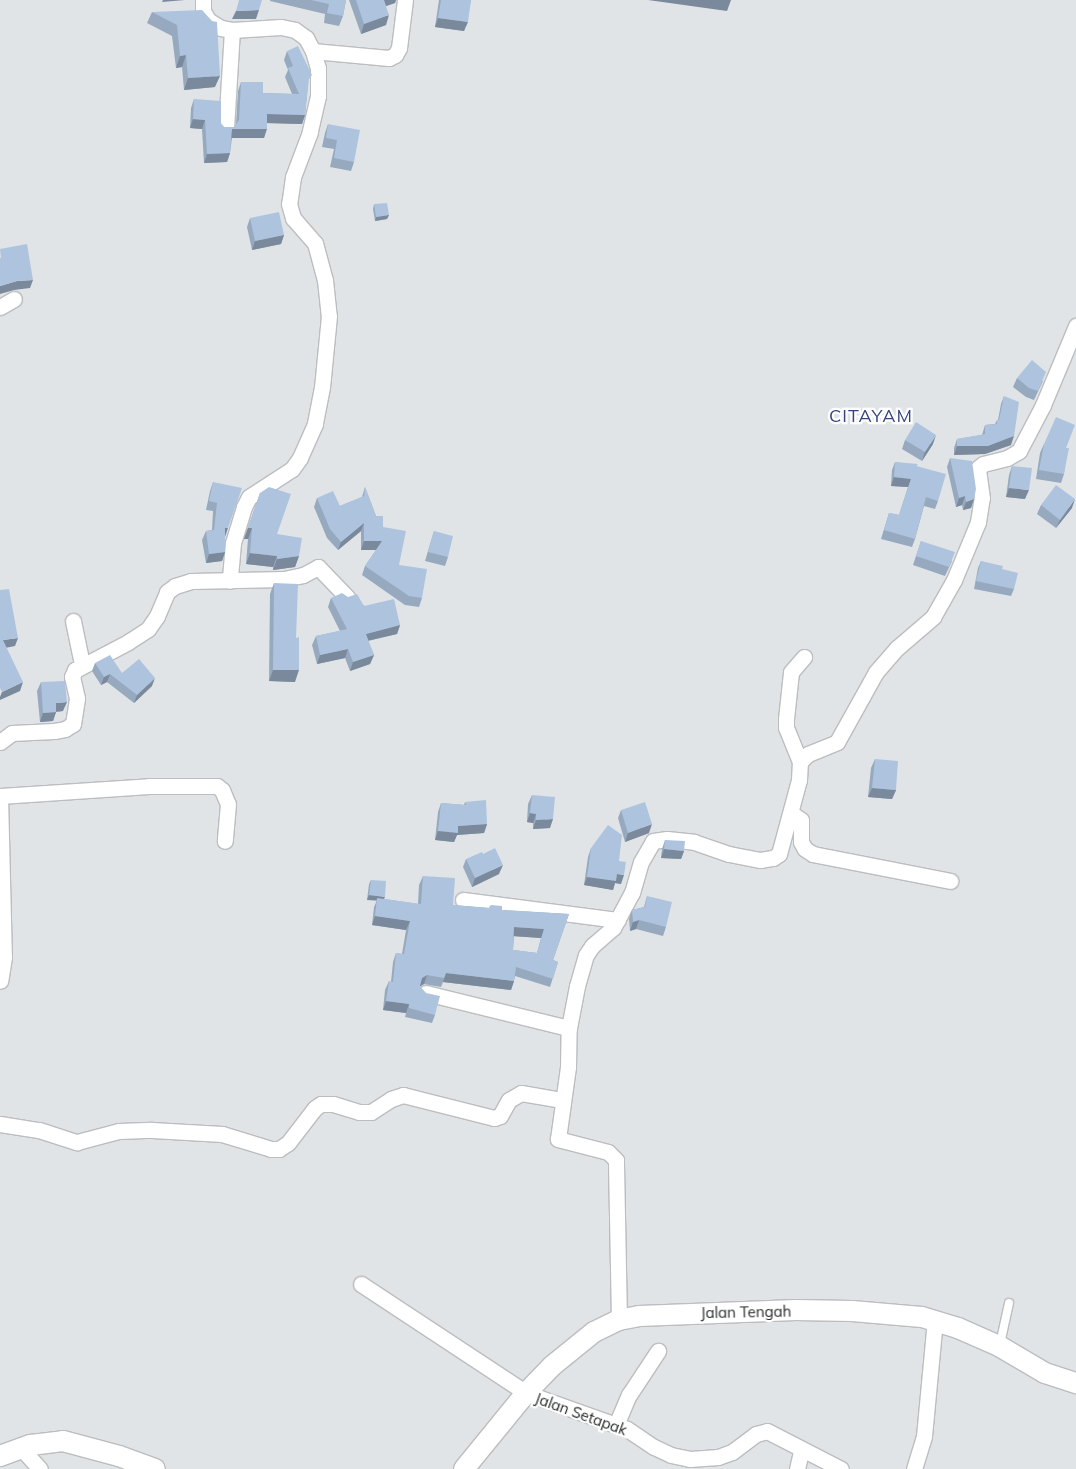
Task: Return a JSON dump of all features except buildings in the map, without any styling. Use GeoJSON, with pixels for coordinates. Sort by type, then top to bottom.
{"type":"FeatureCollection","features":[{"type":"Feature","properties":{"kind":"main road","name":"Jalan Tengah"},"geometry":{"type":"LineString","coordinates":[[464,1469],[526,1393],[552,1366],[580,1342],[594,1332],[619,1320],[661,1314],[796,1310],[852,1311],[922,1317],[935,1320],[999,1346],[1045,1373],[1076,1383]]}},
{"type":"Feature","properties":{"kind":"main road"},"geometry":{"type":"LineString","coordinates":[[0,1456],[21,1448],[63,1441],[81,1444],[155,1469]]}},
{"type":"Feature","properties":{"kind":"street"},"geometry":{"type":"LineString","coordinates":[[203,0],[204,11],[212,24],[232,30],[281,27],[295,30],[306,38],[313,51],[318,68],[318,96],[310,132],[293,178],[289,204],[293,218],[315,243],[325,280],[329,316],[322,387],[314,424],[300,458],[292,469],[249,497],[244,507],[233,543],[230,581]]}},
{"type":"Feature","properties":{"kind":"street"},"geometry":{"type":"LineString","coordinates":[[313,51],[389,58],[395,55],[400,48],[405,0]]}},
{"type":"Feature","properties":{"kind":"street"},"geometry":{"type":"LineString","coordinates":[[226,128],[232,30]]}},
{"type":"Feature","properties":{"kind":"street"},"geometry":{"type":"LineString","coordinates":[[0,307],[14,299]]}},
{"type":"Feature","properties":{"kind":"street"},"geometry":{"type":"LineString","coordinates":[[800,762],[808,754],[837,742],[876,672],[897,648],[933,617],[954,580],[978,522],[982,498],[978,468],[983,464],[1007,458],[1019,451],[1043,405],[1076,326]]}},
{"type":"Feature","properties":{"kind":"street"},"geometry":{"type":"LineString","coordinates":[[0,742],[12,733],[54,731],[65,729],[73,724],[77,698],[72,677],[75,670],[82,664],[128,642],[148,628],[157,616],[170,588],[184,582],[284,579],[303,575],[318,567],[347,597]]}},
{"type":"Feature","properties":{"kind":"street"},"geometry":{"type":"LineString","coordinates":[[73,621],[82,664]]}},
{"type":"Feature","properties":{"kind":"street"},"geometry":{"type":"LineString","coordinates":[[619,1320],[616,1160],[608,1152],[558,1139],[568,1067],[569,1028],[577,986],[586,955],[592,946],[613,928],[618,920],[632,894],[641,862],[653,841],[667,838],[694,842],[729,854],[768,860],[779,854],[791,813],[800,762],[786,728],[791,672],[804,657]]}},
{"type":"Feature","properties":{"kind":"street"},"geometry":{"type":"LineString","coordinates":[[0,981],[4,957],[0,796],[149,786],[217,786],[222,790],[228,804],[225,840]]}},
{"type":"Feature","properties":{"kind":"street"},"geometry":{"type":"LineString","coordinates":[[791,813],[801,820],[801,842],[805,849],[813,854],[950,882]]}},
{"type":"Feature","properties":{"kind":"street"},"geometry":{"type":"LineString","coordinates":[[463,900],[618,920]]}},
{"type":"Feature","properties":{"kind":"street"},"geometry":{"type":"LineString","coordinates":[[426,993],[569,1028]]}},
{"type":"Feature","properties":{"kind":"street"},"geometry":{"type":"LineString","coordinates":[[0,1124],[56,1134],[77,1142],[119,1131],[152,1130],[222,1134],[271,1149],[279,1149],[288,1143],[315,1108],[321,1104],[333,1104],[359,1112],[371,1112],[391,1099],[403,1095],[494,1118],[500,1116],[509,1100],[521,1093],[562,1100]]}},
{"type":"Feature","properties":{"kind":"street","name":"Jalan Setapak"},"geometry":{"type":"LineString","coordinates":[[361,1284],[526,1393],[627,1429],[654,1447],[684,1463],[718,1457],[732,1452],[762,1432],[771,1432],[801,1450],[841,1469]]}},
{"type":"Feature","properties":{"kind":"street"},"geometry":{"type":"LineString","coordinates":[[914,1469],[924,1436],[935,1320]]}},
{"type":"Feature","properties":{"kind":"street"},"geometry":{"type":"LineString","coordinates":[[616,1425],[629,1395],[658,1351]]}},
{"type":"Feature","properties":{"kind":"street"},"geometry":{"type":"LineString","coordinates":[[21,1448],[40,1469]]}},
{"type":"Feature","properties":{"kind":"street"},"geometry":{"type":"LineString","coordinates":[[797,1469],[801,1450]]}},
{"type":"Feature","properties":{"kind":"lane"},"geometry":{"type":"LineString","coordinates":[[999,1346],[1009,1302]]}},
{"type":"Feature","properties":{"kind":"district","name":"CITAYAM"},"geometry":{"type":"Point","coordinates":[871,416]}}]}
